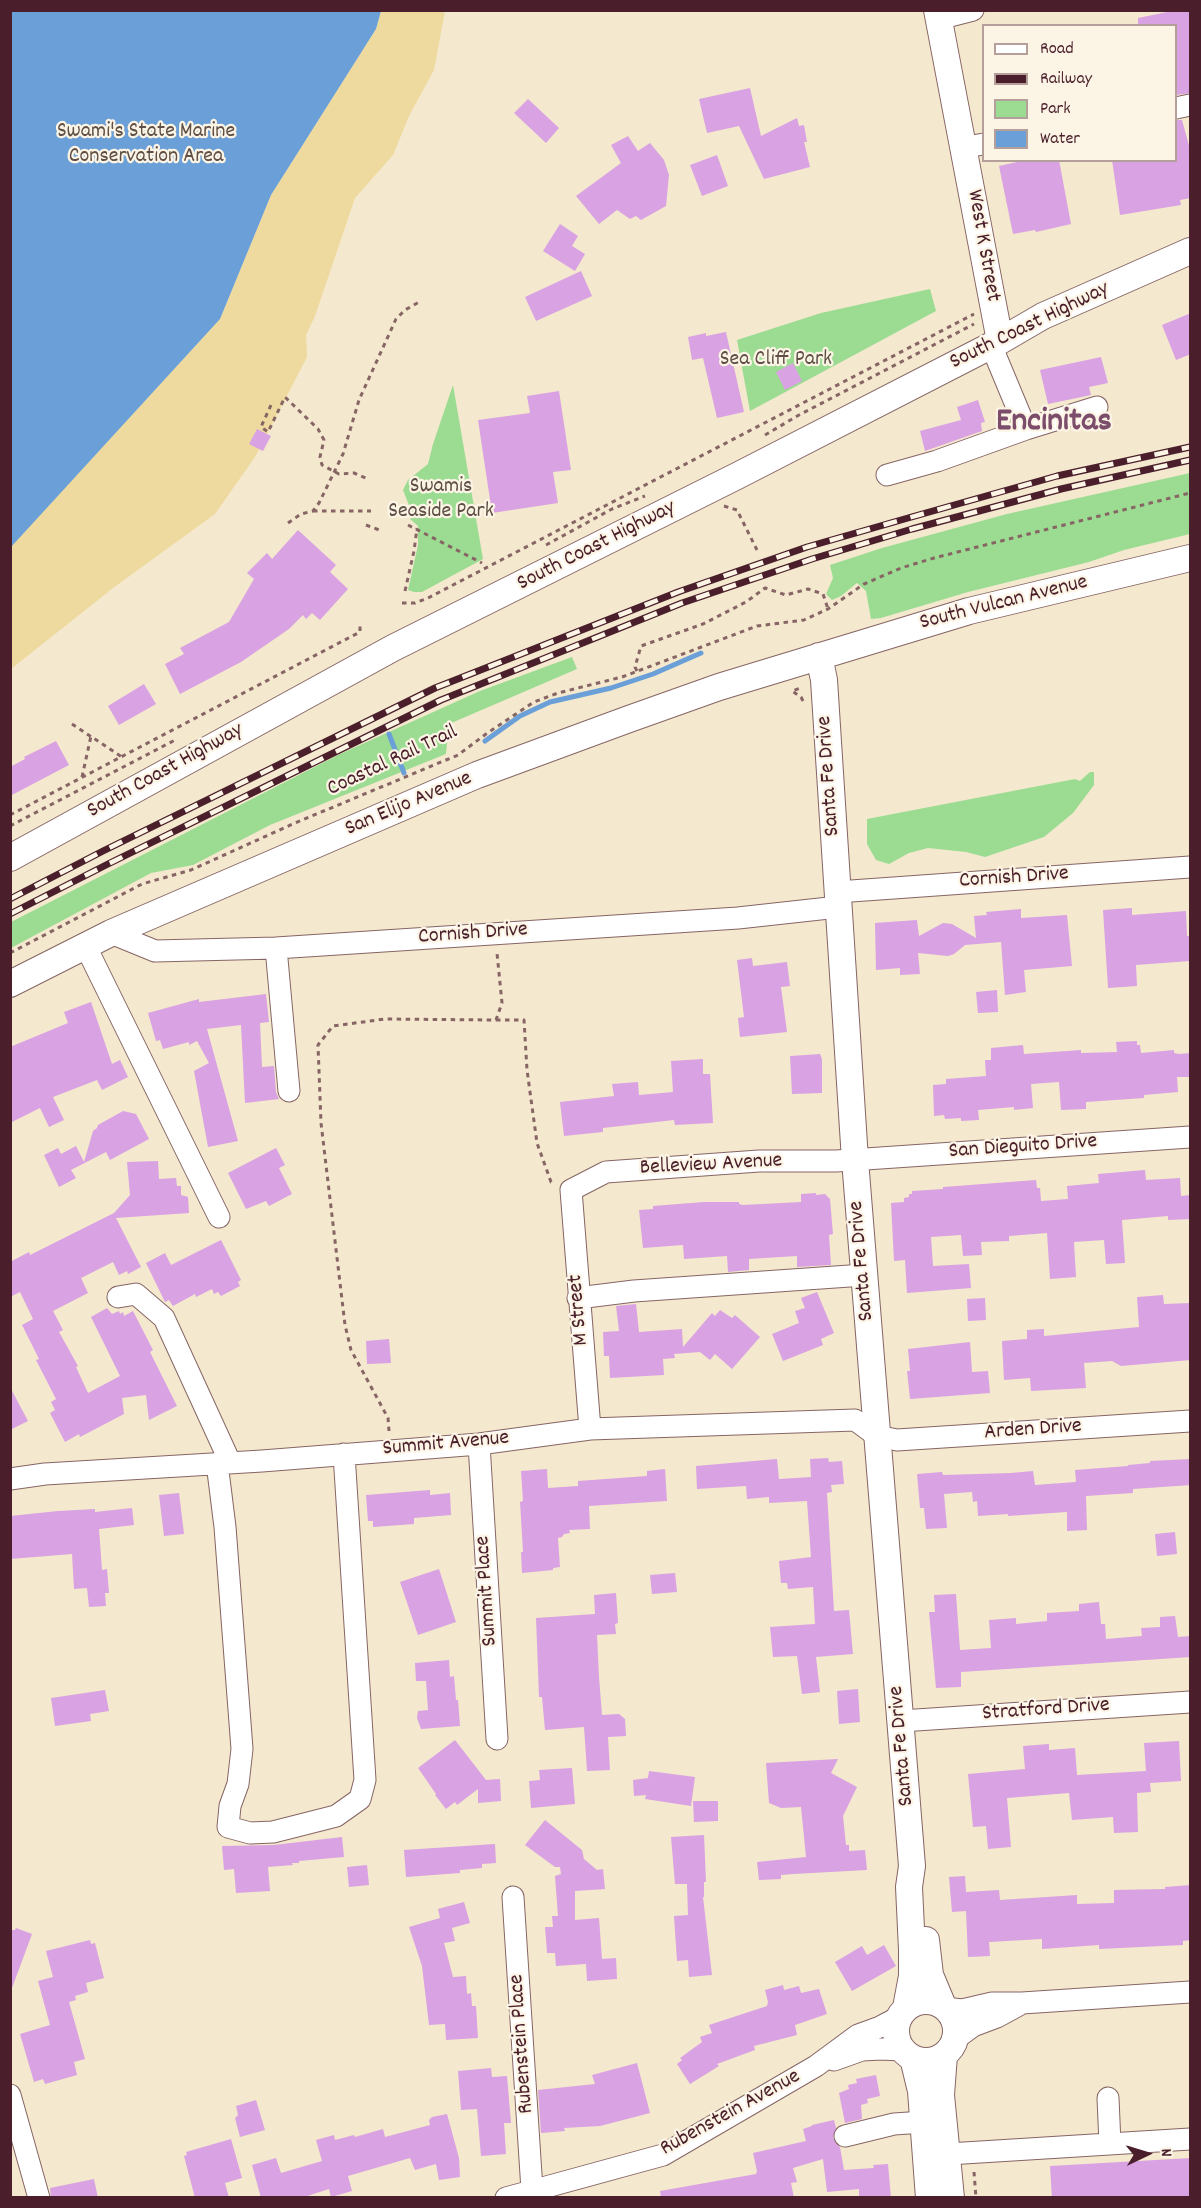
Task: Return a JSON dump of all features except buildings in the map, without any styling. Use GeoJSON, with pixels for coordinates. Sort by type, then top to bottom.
{"type":"FeatureCollection","features":[{"type":"Feature","properties":{"kind":"main road","name":"West K Street"},"geometry":{"type":"LineString","coordinates":[[938,15],[974,146],[984,304],[996,343]]}},
{"type":"Feature","properties":{"kind":"main road","name":"South Coast Highway"},"geometry":{"type":"LineString","coordinates":[[10,858],[393,648],[996,343],[1043,316],[1191,251]]}},
{"type":"Feature","properties":{"kind":"main road","name":"South Vulcan Avenue"},"geometry":{"type":"LineString","coordinates":[[819,656],[969,611],[1191,558]]}},
{"type":"Feature","properties":{"kind":"main road","name":"Santa Fe Drive"},"geometry":{"type":"LineString","coordinates":[[819,656],[824,680],[855,1160],[912,1866],[909,1887],[912,1976],[902,2012]]}},
{"type":"Feature","properties":{"kind":"main road","name":"San Elijo Avenue"},"geometry":{"type":"LineString","coordinates":[[10,984],[111,933],[477,775],[719,687],[819,656]]}},
{"type":"Feature","properties":{"kind":"main road","name":"Santa Fe Drive"},"geometry":{"type":"LineString","coordinates":[[912,1866],[922,1886],[930,1975],[944,2007]]}},
{"type":"Feature","properties":{"kind":"main road"},"geometry":{"type":"LineString","coordinates":[[929,2198],[921,2091],[908,2054],[898,2044],[895,2030],[902,2012],[912,2004],[928,2001],[944,2007],[952,2017],[956,2028],[949,2048],[941,2095],[951,2198]]}},
{"type":"Feature","properties":{"kind":"main road"},"geometry":{"type":"LineString","coordinates":[[908,2054],[929,2061],[949,2048]]}},
{"type":"Feature","properties":{"kind":"street"},"geometry":{"type":"LineString","coordinates":[[938,15],[973,10]]}},
{"type":"Feature","properties":{"kind":"street"},"geometry":{"type":"LineString","coordinates":[[996,343],[1026,429]]}},
{"type":"Feature","properties":{"kind":"street"},"geometry":{"type":"LineString","coordinates":[[886,475],[937,461],[1026,429],[1097,407]]}},
{"type":"Feature","properties":{"kind":"street","name":"Cornish Drive"},"geometry":{"type":"LineString","coordinates":[[111,933],[155,951],[276,948],[738,918],[837,899],[1191,867]]}},
{"type":"Feature","properties":{"kind":"street"},"geometry":{"type":"LineString","coordinates":[[85,945],[219,1217]]}},
{"type":"Feature","properties":{"kind":"street"},"geometry":{"type":"LineString","coordinates":[[276,948],[288,1091]]}},
{"type":"Feature","properties":{"kind":"street","name":"San Dieguito Drive"},"geometry":{"type":"LineString","coordinates":[[855,1160],[1191,1137]]}},
{"type":"Feature","properties":{"kind":"street","name":"Belleview Avenue"},"geometry":{"type":"LineString","coordinates":[[571,1190],[606,1172],[759,1161],[855,1160]]}},
{"type":"Feature","properties":{"kind":"street","name":"M Street"},"geometry":{"type":"LineString","coordinates":[[571,1190],[590,1429]]}},
{"type":"Feature","properties":{"kind":"street"},"geometry":{"type":"LineString","coordinates":[[578,1298],[634,1291],[864,1275]]}},
{"type":"Feature","properties":{"kind":"street"},"geometry":{"type":"LineString","coordinates":[[118,1297],[136,1294],[164,1318],[222,1470],[242,1749],[238,1784],[230,1806],[228,1827],[250,1833],[273,1832],[336,1816],[360,1799],[365,1780],[344,1454]]}},
{"type":"Feature","properties":{"kind":"street","name":"Summit Avenue"},"geometry":{"type":"LineString","coordinates":[[10,1479],[45,1474],[222,1470],[344,1454],[479,1443],[590,1429],[855,1420],[877,1436]]}},
{"type":"Feature","properties":{"kind":"street","name":"Arden Drive"},"geometry":{"type":"LineString","coordinates":[[877,1436],[903,1440],[1191,1421]]}},
{"type":"Feature","properties":{"kind":"street","name":"Summit Place"},"geometry":{"type":"LineString","coordinates":[[479,1443],[497,1738]]}},
{"type":"Feature","properties":{"kind":"street","name":"Stratford Drive"},"geometry":{"type":"LineString","coordinates":[[901,1721],[1191,1702]]}},
{"type":"Feature","properties":{"kind":"street","name":"Rubenstein Place"},"geometry":{"type":"LineString","coordinates":[[513,1898],[532,2190]]}},
{"type":"Feature","properties":{"kind":"street"},"geometry":{"type":"LineString","coordinates":[[944,2007],[962,2010],[993,2003],[1191,1992]]}},
{"type":"Feature","properties":{"kind":"street"},"geometry":{"type":"LineString","coordinates":[[949,2048],[973,2026],[997,2017],[1022,2003]]}},
{"type":"Feature","properties":{"kind":"street","name":"Rubenstein Avenue"},"geometry":{"type":"LineString","coordinates":[[506,2198],[663,2155],[816,2066],[858,2035],[880,2027],[902,2012]]}},
{"type":"Feature","properties":{"kind":"street","name":"Rubenstein Avenue"},"geometry":{"type":"LineString","coordinates":[[816,2066],[862,2050],[881,2049],[908,2054]]}},
{"type":"Feature","properties":{"kind":"street"},"geometry":{"type":"LineString","coordinates":[[10,2095],[39,2198]]}},
{"type":"Feature","properties":{"kind":"street"},"geometry":{"type":"LineString","coordinates":[[1108,2098],[1110,2144]]}},
{"type":"Feature","properties":{"kind":"street"},"geometry":{"type":"LineString","coordinates":[[845,2136],[894,2124],[924,2122]]}},
{"type":"Feature","properties":{"kind":"street"},"geometry":{"type":"LineString","coordinates":[[948,2154],[1191,2139]]}},
{"type":"Feature","properties":{"kind":"path"},"geometry":{"type":"LineString","coordinates":[[314,511],[343,454],[359,400],[396,319],[405,309],[419,302]]}},
{"type":"Feature","properties":{"kind":"path"},"geometry":{"type":"LineString","coordinates":[[402,603],[415,603],[428,598],[974,314],[984,304],[988,311],[973,325],[799,415],[760,438]]}},
{"type":"Feature","properties":{"kind":"path"},"geometry":{"type":"LineString","coordinates":[[271,405],[261,427],[268,432],[285,397],[318,429],[324,440],[320,457],[322,465],[339,474],[354,473],[368,479]]}},
{"type":"Feature","properties":{"kind":"path","name":"Coastal Rail Trail"},"geometry":{"type":"LineString","coordinates":[[10,953],[142,884],[191,870],[458,755],[534,702],[637,671],[757,626],[804,620],[828,609],[864,584],[900,568],[1191,493]]}},
{"type":"Feature","properties":{"kind":"path"},"geometry":{"type":"LineString","coordinates":[[725,507],[737,510],[757,550]]}},
{"type":"Feature","properties":{"kind":"path"},"geometry":{"type":"LineString","coordinates":[[288,523],[301,514],[314,511],[370,511]]}},
{"type":"Feature","properties":{"kind":"path"},"geometry":{"type":"LineString","coordinates":[[366,525],[382,531]]}},
{"type":"Feature","properties":{"kind":"path"},"geometry":{"type":"LineString","coordinates":[[408,525],[482,563]]}},
{"type":"Feature","properties":{"kind":"path"},"geometry":{"type":"LineString","coordinates":[[405,591],[417,528]]}},
{"type":"Feature","properties":{"kind":"path"},"geometry":{"type":"LineString","coordinates":[[637,671],[635,667],[641,646],[703,624],[746,602],[765,588],[786,595],[808,589],[824,594],[828,609]]}},
{"type":"Feature","properties":{"kind":"path"},"geometry":{"type":"LineString","coordinates":[[10,815],[360,632],[360,626]]}},
{"type":"Feature","properties":{"kind":"path"},"geometry":{"type":"LineString","coordinates":[[72,724],[122,757]]}},
{"type":"Feature","properties":{"kind":"path"},"geometry":{"type":"LineString","coordinates":[[82,777],[91,736]]}},
{"type":"Feature","properties":{"kind":"path"},"geometry":{"type":"LineString","coordinates":[[10,826],[178,739]]}},
{"type":"Feature","properties":{"kind":"path"},"geometry":{"type":"LineString","coordinates":[[493,934],[498,955],[502,1003],[496,1020]]}},
{"type":"Feature","properties":{"kind":"path"},"geometry":{"type":"LineString","coordinates":[[390,1450],[388,1418],[351,1350],[345,1325],[321,1123],[318,1045],[333,1026],[385,1019],[524,1020],[527,1070],[537,1143],[551,1182],[571,1190]]}},
{"type":"Feature","properties":{"kind":"green space","name":"Sea Cliff Park"},"geometry":{"type":"Polygon","coordinates":[[[930,289],[936,311],[750,411],[737,340],[821,313],[930,289]]]}},
{"type":"Feature","properties":{"kind":"green space","name":"Swamis Seaside Park"},"geometry":{"type":"Polygon","coordinates":[[[453,385],[483,559],[422,592],[414,592],[408,590],[418,545],[418,526],[410,519],[410,508],[403,490],[408,480],[428,464],[453,385]]]}},
{"type":"Feature","properties":{"kind":"green space"},"geometry":{"type":"Polygon","coordinates":[[[1190,473],[1190,534],[968,592],[881,618],[871,619],[866,591],[857,583],[832,600],[826,594],[833,578],[830,565],[882,548],[1007,514],[1190,473]]]}},
{"type":"Feature","properties":{"kind":"green space"},"geometry":{"type":"Polygon","coordinates":[[[572,657],[577,669],[449,724],[446,754],[270,825],[193,865],[151,873],[11,948],[11,922],[340,754],[480,691],[572,657]]]}},
{"type":"Feature","properties":{"kind":"green space"},"geometry":{"type":"Polygon","coordinates":[[[1090,772],[1094,772],[1094,785],[1073,813],[1044,837],[985,857],[966,852],[928,848],[909,853],[889,864],[876,860],[867,844],[867,819],[1075,779],[1080,781],[1090,772]]]}},
{"type":"Feature","properties":{"kind":"sand"},"geometry":{"type":"Polygon","coordinates":[[[381,11],[445,11],[434,70],[409,116],[393,155],[355,198],[315,316],[306,335],[307,357],[255,457],[215,514],[113,588],[11,669],[10,547],[220,319],[271,195],[376,29],[381,11]]]}},
{"type":"Feature","properties":{"kind":"water","name":"Swami's State Marine Conservation Area"},"geometry":{"type":"Polygon","coordinates":[[[11,10],[381,11],[376,29],[271,195],[220,319],[11,547],[11,10]]]}},
{"type":"Feature","properties":{"kind":"waterway"},"geometry":{"type":"LineString","coordinates":[[485,741],[520,716],[550,702],[611,688],[653,674],[701,653]]}},
{"type":"Feature","properties":{"kind":"waterway"},"geometry":{"type":"LineString","coordinates":[[389,734],[404,773]]}},
{"type":"Feature","properties":{"kind":"railway"},"geometry":{"type":"LineString","coordinates":[[10,899],[435,688],[678,592],[807,547],[908,518],[1057,476],[1190,447]]}},
{"type":"Feature","properties":{"kind":"railway"},"geometry":{"type":"LineString","coordinates":[[10,914],[441,700],[682,603],[812,559],[912,529],[1061,489],[1190,460]]}},
{"type":"Feature","properties":{"kind":"district","name":"Encinitas"},"geometry":{"type":"Point","coordinates":[1054,424]}}]}
